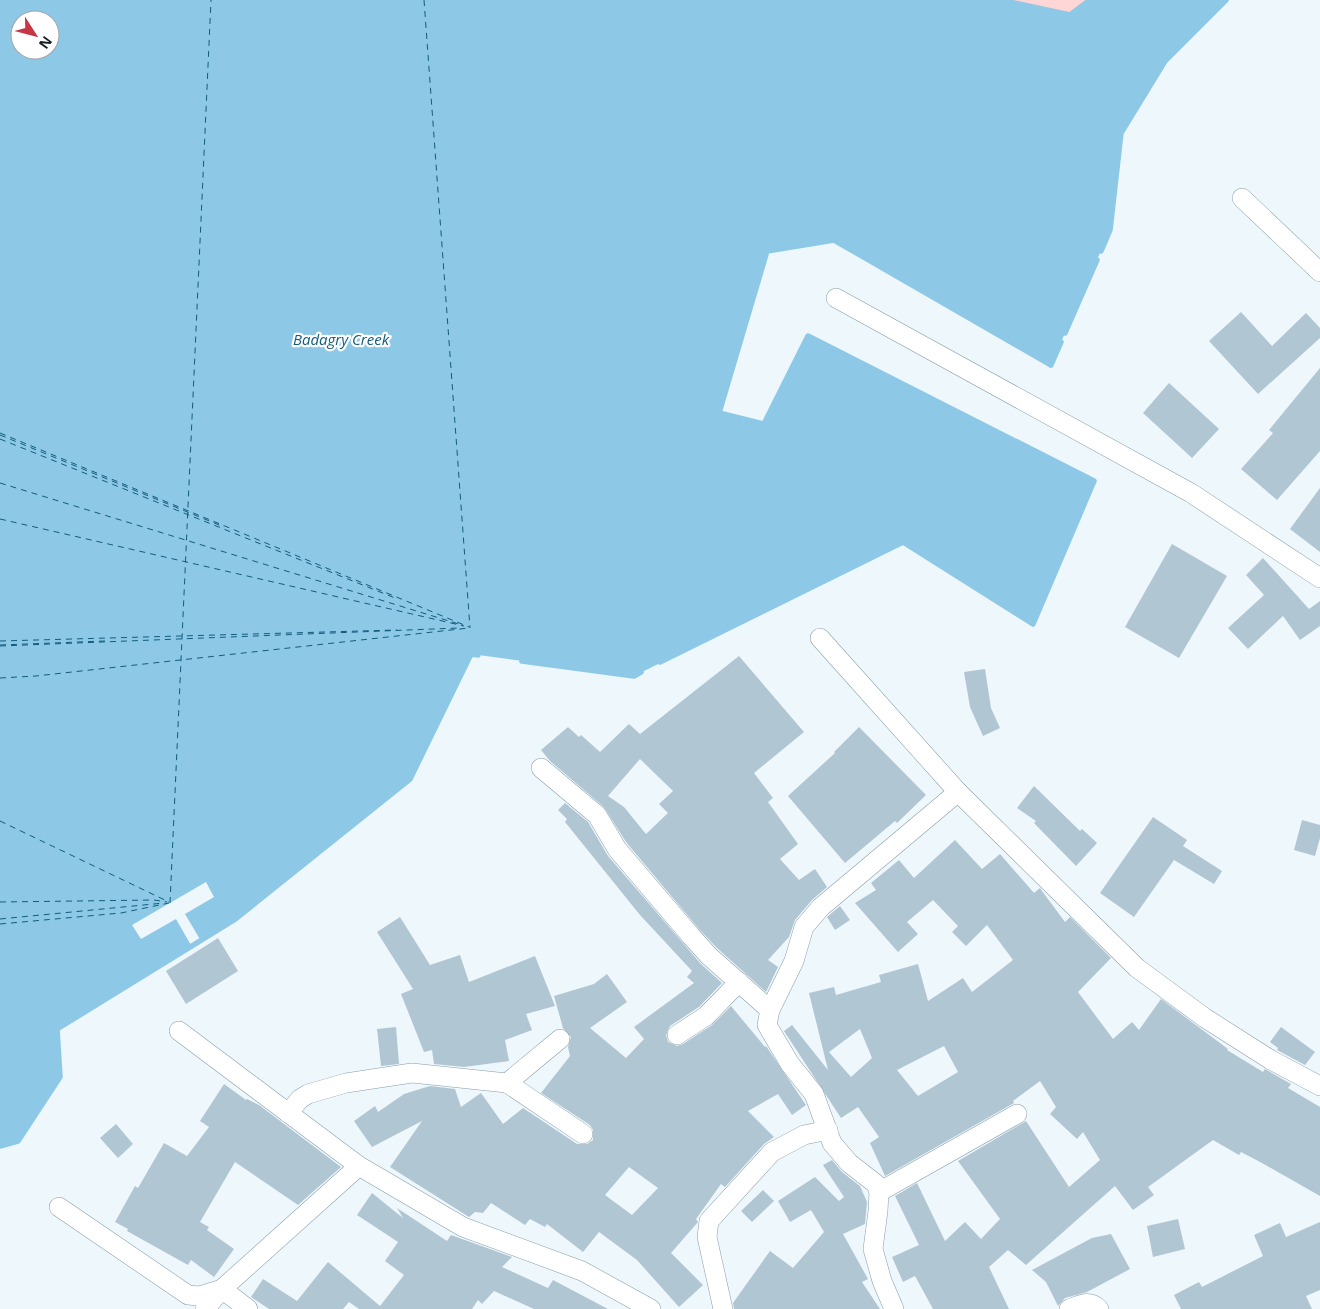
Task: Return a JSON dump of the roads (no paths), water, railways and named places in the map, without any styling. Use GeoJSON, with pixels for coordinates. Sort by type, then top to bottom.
{"type":"FeatureCollection","features":[{"type":"Feature","properties":{"kind":"street"},"geometry":{"type":"LineString","coordinates":[[1242,198],[1320,272]]}},
{"type":"Feature","properties":{"kind":"street"},"geometry":{"type":"LineString","coordinates":[[836,298],[1191,493],[1320,578]]}},
{"type":"Feature","properties":{"kind":"street"},"geometry":{"type":"LineString","coordinates":[[820,638],[958,792],[1137,968],[1213,1023],[1271,1060],[1320,1086]]}},
{"type":"Feature","properties":{"kind":"street"},"geometry":{"type":"LineString","coordinates":[[541,768],[597,815],[617,849],[709,956],[770,1010]]}},
{"type":"Feature","properties":{"kind":"street"},"geometry":{"type":"LineString","coordinates":[[894,1309],[882,1281],[873,1248],[879,1192],[876,1184],[849,1163],[832,1143],[814,1094],[790,1064],[767,1025],[770,1010],[791,968],[804,927],[821,907],[958,792]]}},
{"type":"Feature","properties":{"kind":"street"},"geometry":{"type":"LineString","coordinates":[[677,1035],[706,1016],[739,982]]}},
{"type":"Feature","properties":{"kind":"street"},"geometry":{"type":"LineString","coordinates":[[179,1031],[359,1166],[463,1227],[582,1271],[651,1309]]}},
{"type":"Feature","properties":{"kind":"street"},"geometry":{"type":"LineString","coordinates":[[507,1083],[560,1039]]}},
{"type":"Feature","properties":{"kind":"street"},"geometry":{"type":"LineString","coordinates":[[288,1113],[300,1099],[308,1094],[346,1083],[412,1072],[507,1083],[583,1134]]}},
{"type":"Feature","properties":{"kind":"street"},"geometry":{"type":"LineString","coordinates":[[879,1192],[1017,1114]]}},
{"type":"Feature","properties":{"kind":"street"},"geometry":{"type":"LineString","coordinates":[[723,1309],[707,1237],[709,1221],[772,1152],[804,1135],[828,1130]]}},
{"type":"Feature","properties":{"kind":"street"},"geometry":{"type":"LineString","coordinates":[[205,1309],[222,1289],[359,1166]]}},
{"type":"Feature","properties":{"kind":"street"},"geometry":{"type":"LineString","coordinates":[[59,1207],[188,1296],[199,1296],[222,1289]]}},
{"type":"Feature","properties":{"kind":"street"},"geometry":{"type":"LineString","coordinates":[[222,1289],[248,1309]]}},
{"type":"Feature","properties":{"kind":"street"},"geometry":{"type":"LineString","coordinates":[[1069,1309],[1085,1303],[1092,1303],[1098,1309]]}},
{"type":"Feature","properties":{"kind":"water","name":"Badagry Creek"},"geometry":{"type":"Polygon","coordinates":[[[0,0],[1000,0],[1070,15],[1090,0],[1226,0],[1165,61],[1121,133],[1110,230],[1051,365],[834,240],[767,251],[719,413],[764,423],[808,336],[1094,481],[1033,624],[903,542],[634,676],[471,654],[410,779],[234,920],[58,1029],[60,1077],[18,1141],[0,1146],[0,0]]]}},
{"type":"Feature","properties":{"kind":"waterway"},"geometry":{"type":"LineString","coordinates":[[1000,0],[1070,15],[1090,0]]}},
{"type":"Feature","properties":{"kind":"waterway"},"geometry":{"type":"LineString","coordinates":[[1101,251],[1110,230],[1121,133],[1165,61],[1226,0]]}},
{"type":"Feature","properties":{"kind":"waterway"},"geometry":{"type":"LineString","coordinates":[[660,662],[903,542],[1033,624],[1094,481],[808,336],[764,424],[719,413],[767,251],[834,240],[1051,365],[1061,342]]}},
{"type":"Feature","properties":{"kind":"waterway"},"geometry":{"type":"LineString","coordinates":[[1065,333],[1097,260]]}},
{"type":"Feature","properties":{"kind":"waterway"},"geometry":{"type":"LineString","coordinates":[[0,1146],[18,1141],[60,1077],[57,1029],[234,920],[410,779],[471,654],[478,655]]}},
{"type":"Feature","properties":{"kind":"waterway"},"geometry":{"type":"LineString","coordinates":[[522,661],[634,676],[641,672]]}}]}
